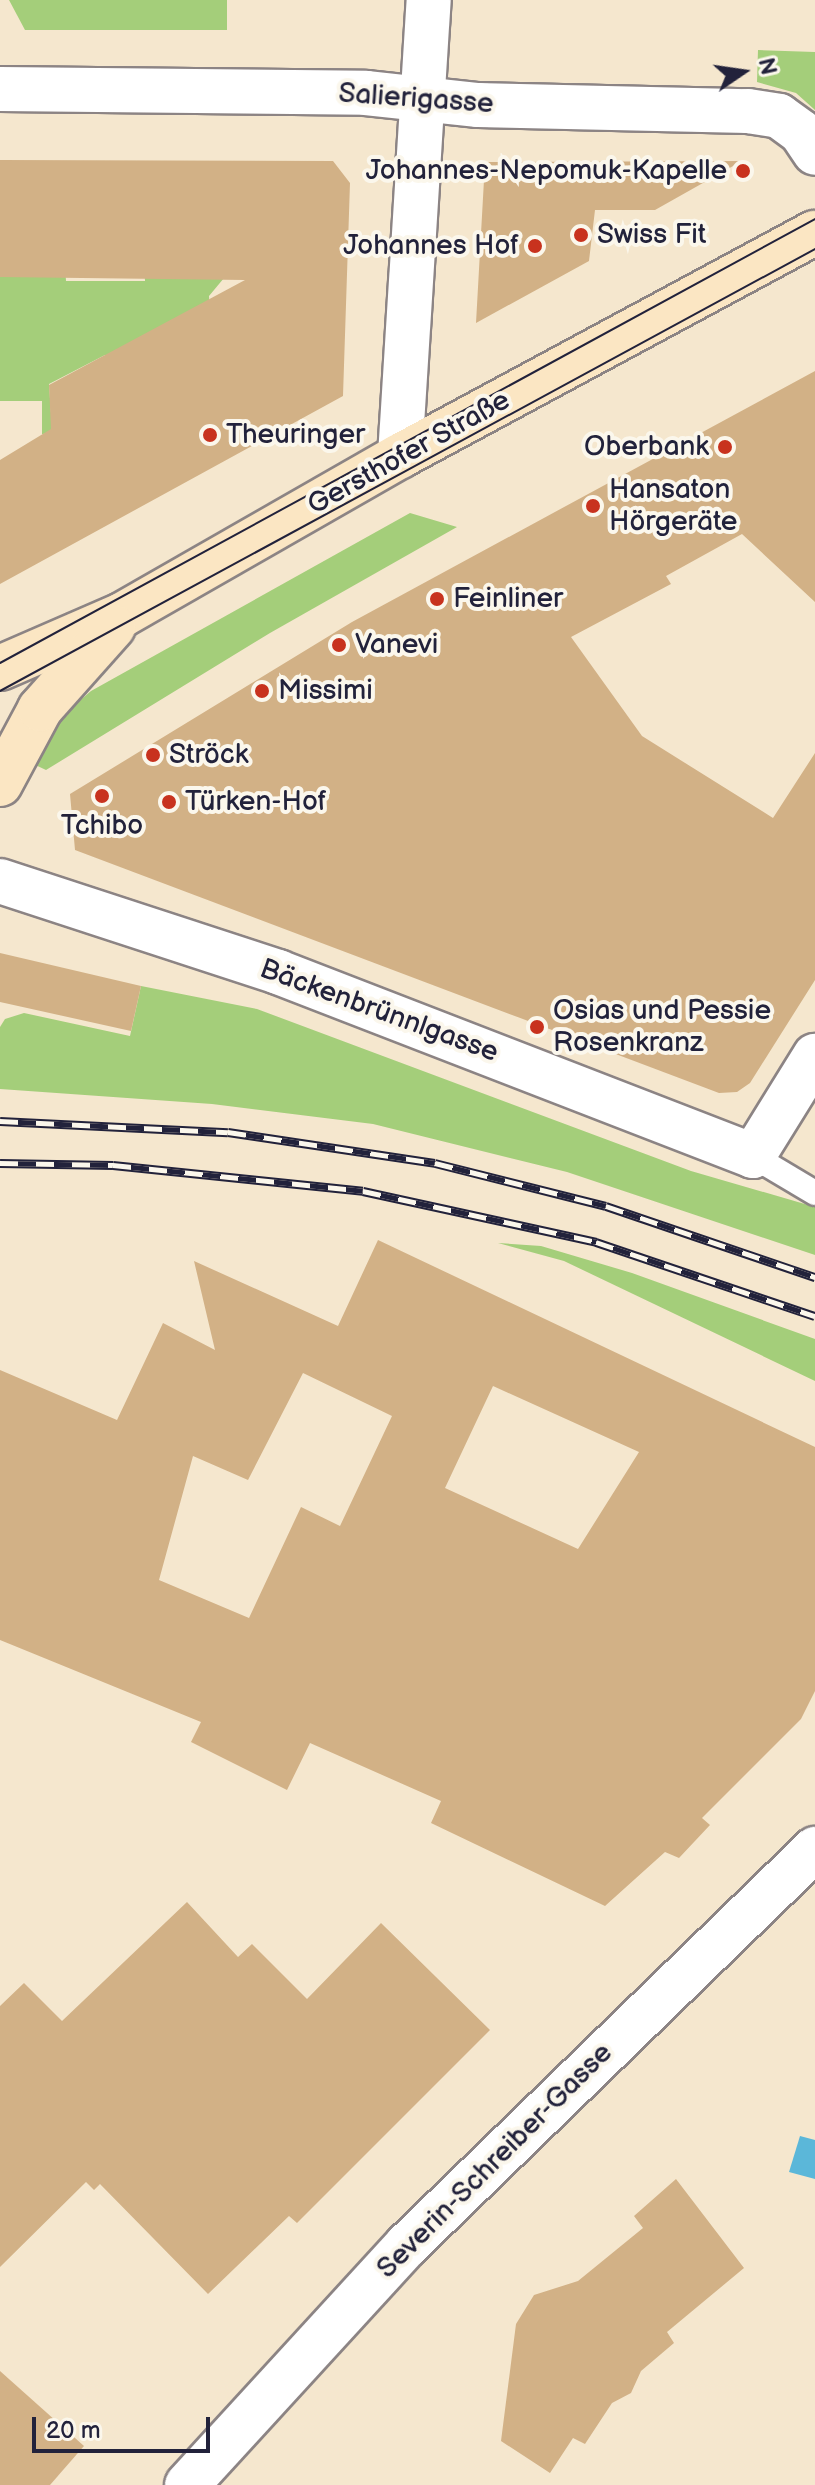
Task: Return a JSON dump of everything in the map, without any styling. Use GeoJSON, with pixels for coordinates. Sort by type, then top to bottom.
{"type":"FeatureCollection","features":[{"type":"Feature","properties":{"kind":"main road","name":"Gersthofer Straße"},"geometry":{"type":"LineString","coordinates":[[0,668],[122,615],[400,456],[815,233]]}},
{"type":"Feature","properties":{"kind":"main road"},"geometry":{"type":"LineString","coordinates":[[0,784],[47,698],[122,615]]}},
{"type":"Feature","properties":{"kind":"street"},"geometry":{"type":"LineString","coordinates":[[400,456],[429,0]]}},
{"type":"Feature","properties":{"kind":"street","name":"Salierigasse"},"geometry":{"type":"LineString","coordinates":[[0,89],[366,93],[478,105],[748,111],[779,116],[801,132],[815,153]]}},
{"type":"Feature","properties":{"kind":"street","name":"Bäckenbrünnlgasse"},"geometry":{"type":"LineString","coordinates":[[0,881],[278,972],[753,1156]]}},
{"type":"Feature","properties":{"kind":"street"},"geometry":{"type":"LineString","coordinates":[[753,1156],[815,1056]]}},
{"type":"Feature","properties":{"kind":"street","name":"Severin-Schreiber-Gasse"},"geometry":{"type":"LineString","coordinates":[[187,2485],[407,2245],[815,1849]]}},
{"type":"Feature","properties":{"kind":"lane","name":"Bäckenbrünnlgasse"},"geometry":{"type":"LineString","coordinates":[[753,1156],[815,1193]]}},
{"type":"Feature","properties":{"kind":"green space"},"geometry":{"type":"Polygon","coordinates":[[[9,0],[227,0],[227,30],[25,30],[9,0]]]}},
{"type":"Feature","properties":{"kind":"green space"},"geometry":{"type":"Polygon","coordinates":[[[758,50],[815,52],[815,110],[796,93],[757,82],[758,50]]]}},
{"type":"Feature","properties":{"kind":"green space"},"geometry":{"type":"Polygon","coordinates":[[[144,263],[224,278],[209,296],[210,313],[129,397],[105,355],[49,384],[51,413],[62,433],[42,434],[42,401],[0,401],[0,277],[43,277],[65,265],[66,281],[145,281],[144,263]]]}},
{"type":"Feature","properties":{"kind":"green space"},"geometry":{"type":"Polygon","coordinates":[[[410,513],[457,527],[270,633],[46,770],[29,762],[55,722],[91,691],[410,513]]]}},
{"type":"Feature","properties":{"kind":"green space"},"geometry":{"type":"Polygon","coordinates":[[[141,986],[257,1009],[691,1171],[815,1207],[815,1255],[567,1172],[373,1124],[212,1104],[0,1089],[0,1027],[5,1019],[24,1013],[130,1036],[141,986]]]}},
{"type":"Feature","properties":{"kind":"green space"},"geometry":{"type":"Polygon","coordinates":[[[498,1243],[541,1246],[632,1273],[815,1339],[815,1381],[564,1261],[498,1243]]]}},
{"type":"Feature","properties":{"kind":"water"},"geometry":{"type":"Polygon","coordinates":[[[800,2136],[815,2140],[815,2179],[789,2172],[800,2136]]]}},
{"type":"Feature","properties":{"kind":"building"},"geometry":{"type":"Polygon","coordinates":[[[0,160],[333,161],[350,183],[343,396],[0,584],[0,460],[51,429],[49,385],[245,280],[0,277],[0,160]]]}},
{"type":"Feature","properties":{"kind":"building","name":"Johannes Hof"},"geometry":{"type":"Polygon","coordinates":[[[742,161],[655,210],[595,210],[589,261],[476,323],[485,162],[742,161]]]}},
{"type":"Feature","properties":{"kind":"building"},"geometry":{"type":"Polygon","coordinates":[[[815,371],[815,602],[742,534],[666,576],[671,584],[571,637],[642,736],[773,818],[815,753],[815,980],[750,1083],[737,1092],[719,1093],[75,850],[70,794],[352,622],[815,371]]]}},
{"type":"Feature","properties":{"kind":"building"},"geometry":{"type":"Polygon","coordinates":[[[0,953],[141,986],[131,1031],[0,1002],[0,953]]]}},
{"type":"Feature","properties":{"kind":"building"},"geometry":{"type":"Polygon","coordinates":[[[378,1240],[815,1447],[815,1691],[801,1719],[702,1818],[710,1825],[679,1858],[665,1852],[605,1906],[431,1823],[441,1801],[310,1743],[287,1790],[191,1742],[201,1722],[0,1640],[0,1370],[117,1420],[163,1323],[215,1350],[194,1261],[338,1326],[378,1240]],[[303,1373],[248,1480],[193,1456],[159,1580],[249,1618],[301,1507],[340,1526],[392,1416],[303,1373]],[[493,1386],[445,1488],[578,1549],[639,1452],[493,1386]]]}},
{"type":"Feature","properties":{"kind":"building"},"geometry":{"type":"Polygon","coordinates":[[[187,1902],[238,1957],[252,1944],[307,1999],[381,1923],[490,2030],[297,2223],[289,2216],[208,2294],[100,2184],[94,2190],[86,2182],[0,2267],[0,2006],[24,1983],[62,2021],[187,1902]]]}},
{"type":"Feature","properties":{"kind":"building"},"geometry":{"type":"Polygon","coordinates":[[[676,2179],[744,2268],[667,2332],[674,2343],[641,2371],[631,2393],[612,2403],[585,2444],[573,2438],[550,2473],[501,2441],[516,2324],[534,2295],[578,2281],[643,2228],[634,2216],[676,2179]]]}},
{"type":"Feature","properties":{"kind":"building"},"geometry":{"type":"Polygon","coordinates":[[[0,2371],[84,2446],[50,2485],[0,2485],[0,2371]]]}},
{"type":"Feature","properties":{"kind":"tram line"},"geometry":{"type":"LineString","coordinates":[[0,663],[815,219]]}},
{"type":"Feature","properties":{"kind":"tram line"},"geometry":{"type":"LineString","coordinates":[[0,691],[815,249]]}},
{"type":"Feature","properties":{"kind":"railway"},"geometry":{"type":"LineString","coordinates":[[0,1121],[228,1132],[435,1163],[606,1206],[815,1277]]}},
{"type":"Feature","properties":{"kind":"railway"},"geometry":{"type":"LineString","coordinates":[[0,1163],[113,1165],[363,1191],[596,1242],[815,1316]]}},
{"type":"Feature","properties":{"kind":"place","name":"Johannes-Nepomuk-Kapelle"},"geometry":{"type":"Point","coordinates":[743,171]}},
{"type":"Feature","properties":{"kind":"place","name":"Swiss Fit"},"geometry":{"type":"Point","coordinates":[581,235]}},
{"type":"Feature","properties":{"kind":"place","name":"Johannes Hof"},"geometry":{"type":"Point","coordinates":[535,246]}},
{"type":"Feature","properties":{"kind":"place","name":"Theuringer"},"geometry":{"type":"Point","coordinates":[210,435]}},
{"type":"Feature","properties":{"kind":"place","name":"Oberbank"},"geometry":{"type":"Point","coordinates":[725,447]}},
{"type":"Feature","properties":{"kind":"place","name":"Hansaton Hörgeräte"},"geometry":{"type":"Point","coordinates":[593,506]}},
{"type":"Feature","properties":{"kind":"place","name":"Feinliner"},"geometry":{"type":"Point","coordinates":[437,599]}},
{"type":"Feature","properties":{"kind":"place","name":"Vanevi"},"geometry":{"type":"Point","coordinates":[339,645]}},
{"type":"Feature","properties":{"kind":"place","name":"Missimi"},"geometry":{"type":"Point","coordinates":[262,691]}},
{"type":"Feature","properties":{"kind":"place","name":"Ströck"},"geometry":{"type":"Point","coordinates":[153,755]}},
{"type":"Feature","properties":{"kind":"place","name":"Tchibo"},"geometry":{"type":"Point","coordinates":[102,796]}},
{"type":"Feature","properties":{"kind":"place","name":"Türken-Hof"},"geometry":{"type":"Point","coordinates":[169,802]}},
{"type":"Feature","properties":{"kind":"place","name":"Osias und Pessie Rosenkranz"},"geometry":{"type":"Point","coordinates":[537,1027]}}]}
